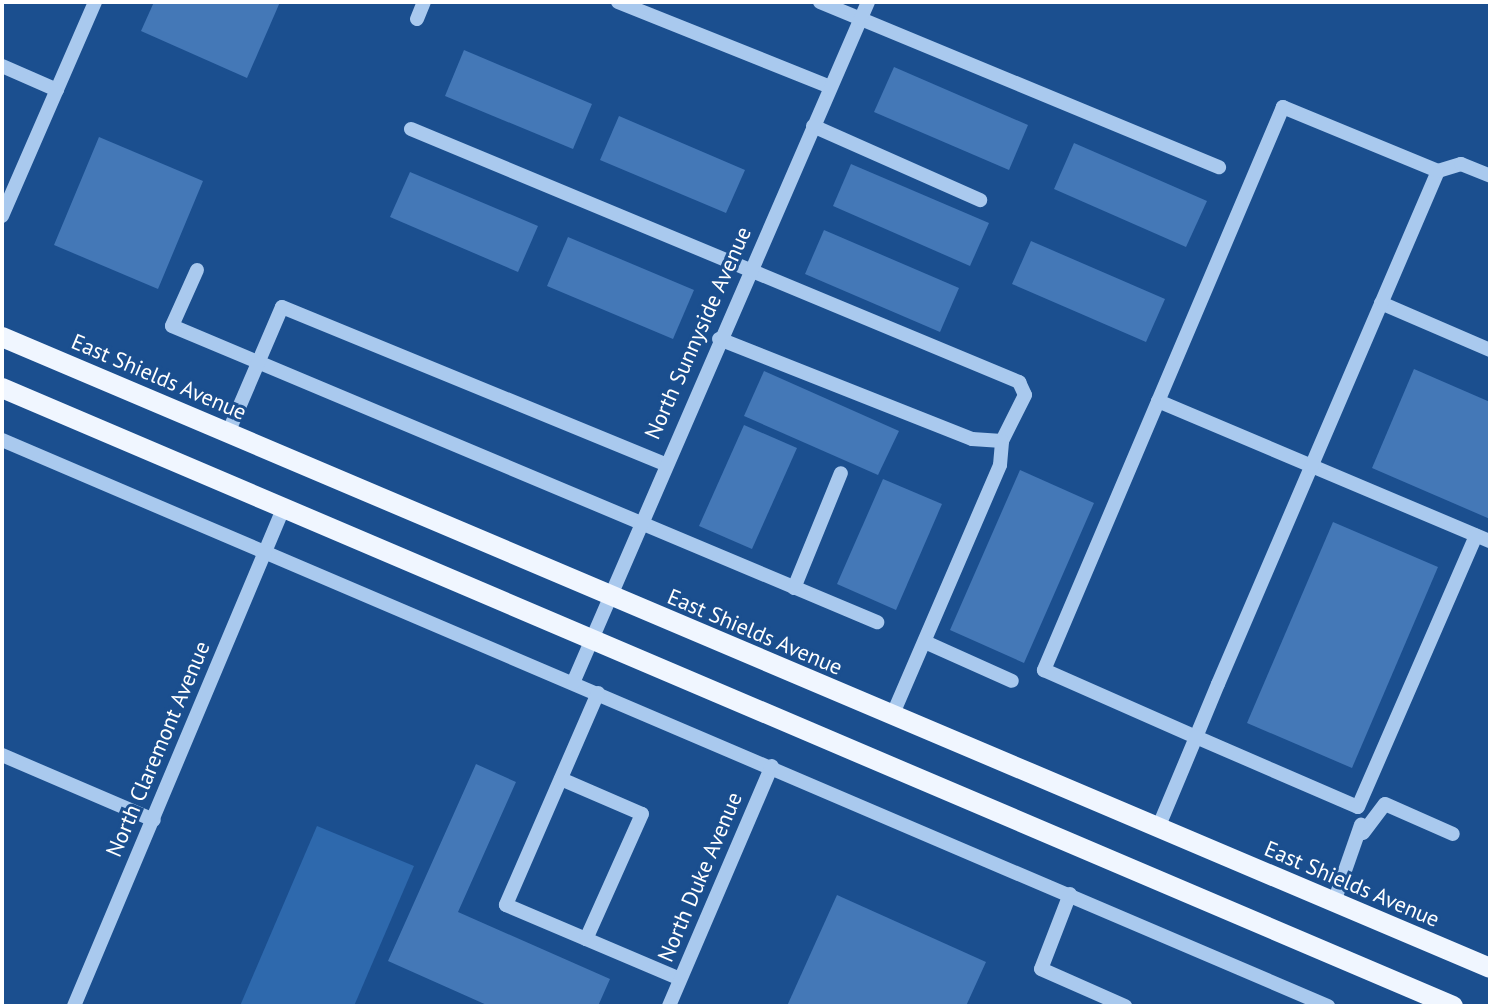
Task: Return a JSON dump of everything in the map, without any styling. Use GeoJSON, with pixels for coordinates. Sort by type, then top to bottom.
{"type":"FeatureCollection","features":[{"type":"Feature","properties":{"kind":"main road","name":"East Shields Avenue"},"geometry":{"type":"LineString","coordinates":[[2,337],[1490,968]]}},
{"type":"Feature","properties":{"kind":"main road"},"geometry":{"type":"LineString","coordinates":[[2,388],[283,509],[591,636],[1453,1006]]}},
{"type":"Feature","properties":{"kind":"street"},"geometry":{"type":"LineString","coordinates":[[2,216],[95,2]]}},
{"type":"Feature","properties":{"kind":"street"},"geometry":{"type":"LineString","coordinates":[[417,19],[424,2]]}},
{"type":"Feature","properties":{"kind":"street"},"geometry":{"type":"LineString","coordinates":[[618,2],[830,87]]}},
{"type":"Feature","properties":{"kind":"street"},"geometry":{"type":"LineString","coordinates":[[820,2],[865,9],[1219,167]]}},
{"type":"Feature","properties":{"kind":"street","name":"North Sunnyside Avenue"},"geometry":{"type":"LineString","coordinates":[[573,683],[606,595],[865,9]]}},
{"type":"Feature","properties":{"kind":"street"},"geometry":{"type":"LineString","coordinates":[[2,66],[57,90]]}},
{"type":"Feature","properties":{"kind":"street"},"geometry":{"type":"LineString","coordinates":[[1358,807],[1044,670],[1283,107],[1438,171],[1461,164],[1490,176]]}},
{"type":"Feature","properties":{"kind":"street"},"geometry":{"type":"LineString","coordinates":[[813,126],[980,200]]}},
{"type":"Feature","properties":{"kind":"street"},"geometry":{"type":"LineString","coordinates":[[411,129],[751,266],[1019,382],[1025,395],[1019,418],[1002,441],[1000,465],[892,716]]}},
{"type":"Feature","properties":{"kind":"street"},"geometry":{"type":"LineString","coordinates":[[1158,828],[1438,171]]}},
{"type":"Feature","properties":{"kind":"street"},"geometry":{"type":"LineString","coordinates":[[197,270],[172,326],[877,622]]}},
{"type":"Feature","properties":{"kind":"street"},"geometry":{"type":"LineString","coordinates":[[1381,303],[1490,350]]}},
{"type":"Feature","properties":{"kind":"street"},"geometry":{"type":"LineString","coordinates":[[228,433],[282,307],[664,464]]}},
{"type":"Feature","properties":{"kind":"street"},"geometry":{"type":"LineString","coordinates":[[719,339],[972,439],[1002,441]]}},
{"type":"Feature","properties":{"kind":"street"},"geometry":{"type":"LineString","coordinates":[[1158,401],[1490,541]]}},
{"type":"Feature","properties":{"kind":"street"},"geometry":{"type":"LineString","coordinates":[[2,440],[264,554],[772,766],[1328,1006]]}},
{"type":"Feature","properties":{"kind":"street"},"geometry":{"type":"LineString","coordinates":[[794,588],[841,473]]}},
{"type":"Feature","properties":{"kind":"street","name":"North Claremont Avenue"},"geometry":{"type":"LineString","coordinates":[[74,1006],[283,509]]}},
{"type":"Feature","properties":{"kind":"street"},"geometry":{"type":"LineString","coordinates":[[1363,833],[1358,807],[1476,535]]}},
{"type":"Feature","properties":{"kind":"street"},"geometry":{"type":"LineString","coordinates":[[925,642],[1012,681]]}},
{"type":"Feature","properties":{"kind":"street"},"geometry":{"type":"LineString","coordinates":[[598,693],[506,905],[680,979]]}},
{"type":"Feature","properties":{"kind":"street"},"geometry":{"type":"LineString","coordinates":[[2,755],[154,820]]}},
{"type":"Feature","properties":{"kind":"street","name":"North Duke Avenue"},"geometry":{"type":"LineString","coordinates":[[669,1006],[772,766]]}},
{"type":"Feature","properties":{"kind":"street"},"geometry":{"type":"LineString","coordinates":[[561,779],[642,814],[586,939]]}},
{"type":"Feature","properties":{"kind":"street"},"geometry":{"type":"LineString","coordinates":[[1334,902],[1363,833],[1385,804],[1453,834]]}},
{"type":"Feature","properties":{"kind":"street"},"geometry":{"type":"LineString","coordinates":[[1070,894],[1041,969],[1125,1006]]}},
{"type":"Feature","properties":{"kind":"shaded area"},"geometry":{"type":"Polygon","coordinates":[[[317,826],[414,866],[354,1006],[240,1006],[317,826]]]}},
{"type":"Feature","properties":{"kind":"building"},"geometry":{"type":"Polygon","coordinates":[[[154,2],[280,2],[247,78],[141,31],[154,2]]]}},
{"type":"Feature","properties":{"kind":"building"},"geometry":{"type":"Polygon","coordinates":[[[464,50],[592,104],[573,149],[445,96],[464,50]]]}},
{"type":"Feature","properties":{"kind":"building"},"geometry":{"type":"Polygon","coordinates":[[[894,67],[1028,125],[1009,170],[874,112],[894,67]]]}},
{"type":"Feature","properties":{"kind":"building"},"geometry":{"type":"Polygon","coordinates":[[[619,116],[745,170],[726,213],[600,160],[619,116]]]}},
{"type":"Feature","properties":{"kind":"building"},"geometry":{"type":"Polygon","coordinates":[[[99,137],[203,181],[158,289],[54,245],[99,137]]]}},
{"type":"Feature","properties":{"kind":"building"},"geometry":{"type":"Polygon","coordinates":[[[1074,143],[1207,201],[1186,247],[1054,189],[1074,143]]]}},
{"type":"Feature","properties":{"kind":"building"},"geometry":{"type":"Polygon","coordinates":[[[851,164],[989,223],[970,266],[833,206],[851,164]]]}},
{"type":"Feature","properties":{"kind":"building"},"geometry":{"type":"Polygon","coordinates":[[[410,172],[538,226],[518,272],[390,217],[410,172]]]}},
{"type":"Feature","properties":{"kind":"building"},"geometry":{"type":"Polygon","coordinates":[[[824,230],[959,288],[940,332],[805,274],[824,230]]]}},
{"type":"Feature","properties":{"kind":"building"},"geometry":{"type":"Polygon","coordinates":[[[568,237],[694,290],[673,339],[547,286],[568,237]]]}},
{"type":"Feature","properties":{"kind":"building"},"geometry":{"type":"Polygon","coordinates":[[[1031,241],[1165,299],[1146,342],[1012,284],[1031,241]]]}},
{"type":"Feature","properties":{"kind":"building"},"geometry":{"type":"Polygon","coordinates":[[[1414,369],[1490,402],[1490,519],[1372,468],[1414,369]]]}},
{"type":"Feature","properties":{"kind":"building"},"geometry":{"type":"Polygon","coordinates":[[[764,371],[899,431],[878,475],[744,416],[764,371]]]}},
{"type":"Feature","properties":{"kind":"building"},"geometry":{"type":"Polygon","coordinates":[[[744,425],[797,448],[752,549],[699,526],[744,425]]]}},
{"type":"Feature","properties":{"kind":"building"},"geometry":{"type":"Polygon","coordinates":[[[1020,470],[1094,503],[1024,663],[950,630],[1020,470]]]}},
{"type":"Feature","properties":{"kind":"building"},"geometry":{"type":"Polygon","coordinates":[[[883,479],[942,504],[896,610],[837,584],[883,479]]]}},
{"type":"Feature","properties":{"kind":"building"},"geometry":{"type":"Polygon","coordinates":[[[1333,522],[1438,567],[1352,768],[1247,723],[1333,522]]]}},
{"type":"Feature","properties":{"kind":"building"},"geometry":{"type":"Polygon","coordinates":[[[476,764],[516,782],[458,912],[610,979],[598,1006],[489,1006],[388,961],[476,764]]]}},
{"type":"Feature","properties":{"kind":"building"},"geometry":{"type":"Polygon","coordinates":[[[837,895],[986,962],[966,1006],[787,1006],[837,895]]]}}]}
